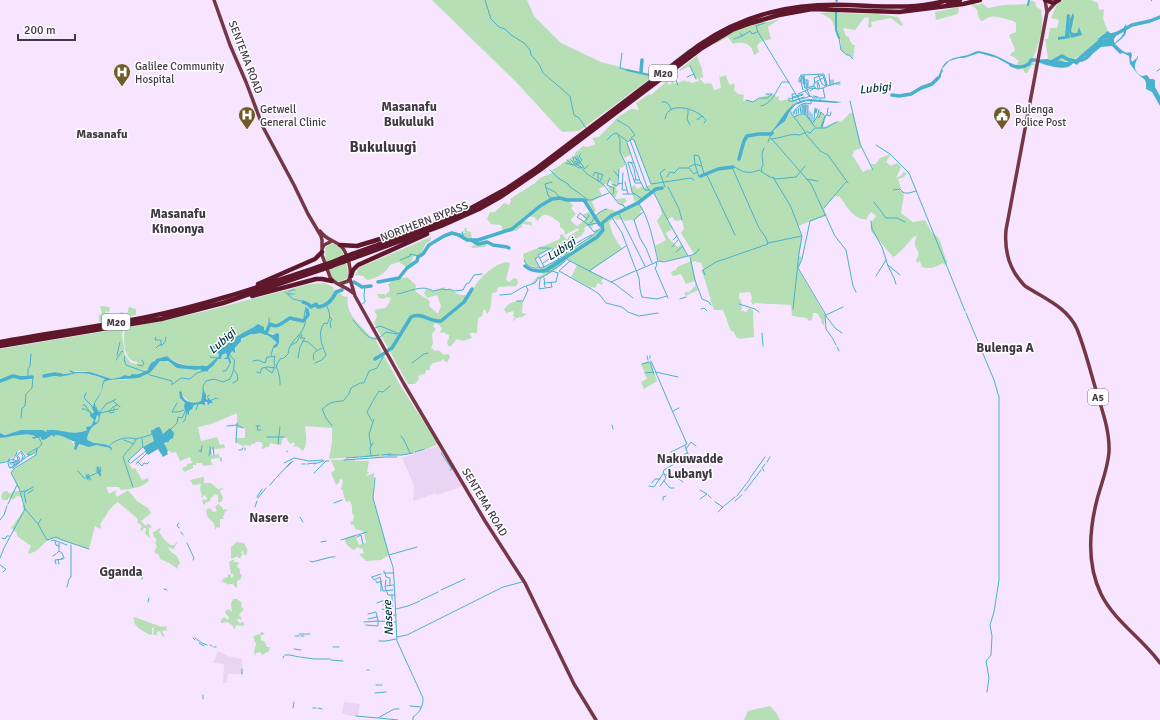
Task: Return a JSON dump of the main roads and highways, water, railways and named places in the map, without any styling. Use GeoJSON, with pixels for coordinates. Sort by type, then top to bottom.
{"type":"FeatureCollection","features":[{"type":"Feature","properties":{"kind":"highway"},"geometry":{"type":"LineString","coordinates":[[893,7],[916,4],[930,0]]}},
{"type":"Feature","properties":{"kind":"highway"},"geometry":{"type":"LineString","coordinates":[[893,7],[924,5],[948,0]]}},
{"type":"Feature","properties":{"kind":"highway"},"geometry":{"type":"LineString","coordinates":[[927,9],[960,0]]}},
{"type":"Feature","properties":{"kind":"highway"},"geometry":{"type":"LineString","coordinates":[[927,9],[980,0]]}},
{"type":"Feature","properties":{"kind":"highway","name":"A5"},"geometry":{"type":"LineString","coordinates":[[1045,0],[1050,2],[1058,1]]}},
{"type":"Feature","properties":{"kind":"highway","name":"NORTHERN BYPASS"},"geometry":{"type":"LineString","coordinates":[[460,216],[506,189],[537,168],[700,46],[732,26],[773,11],[804,6],[832,5],[893,7]]}},
{"type":"Feature","properties":{"kind":"highway","name":"NORTHERN BYPASS"},"geometry":{"type":"LineString","coordinates":[[0,346],[161,319],[223,303],[322,268],[460,216],[502,196],[529,179],[702,48],[732,30],[751,23],[779,14],[812,8],[899,12],[927,9]]}},
{"type":"Feature","properties":{"kind":"highway"},"geometry":{"type":"LineString","coordinates":[[340,245],[357,246],[460,216]]}},
{"type":"Feature","properties":{"kind":"highway"},"geometry":{"type":"LineString","coordinates":[[350,278],[353,270],[358,265],[396,249],[460,216]]}},
{"type":"Feature","properties":{"kind":"highway"},"geometry":{"type":"LineString","coordinates":[[231,296],[315,259],[322,250]]}},
{"type":"Feature","properties":{"kind":"highway","name":"NORTHERN BYPASS"},"geometry":{"type":"LineString","coordinates":[[0,342],[146,318],[231,296],[322,268]]}},
{"type":"Feature","properties":{"kind":"highway"},"geometry":{"type":"LineString","coordinates":[[223,303],[316,280],[322,279],[332,281]]}},
{"type":"Feature","properties":{"kind":"main road","name":"SENTEMA ROAD"},"geometry":{"type":"LineString","coordinates":[[214,0],[230,45],[263,127],[322,240],[322,250],[332,281],[346,287],[355,296]]}},
{"type":"Feature","properties":{"kind":"main road","name":"A5"},"geometry":{"type":"LineString","coordinates":[[1045,0],[1047,12],[1006,230],[1007,254],[1012,269],[1021,282],[1063,310],[1074,322],[1077,329],[1104,416],[1109,441],[1109,453],[1090,535],[1094,576],[1101,594],[1112,612],[1148,647],[1160,663]]}},
{"type":"Feature","properties":{"kind":"main road","name":"A5"},"geometry":{"type":"LineString","coordinates":[[1047,12],[1058,1]]}},
{"type":"Feature","properties":{"kind":"main road","name":"SENTEMA ROAD"},"geometry":{"type":"LineString","coordinates":[[305,207],[321,232],[332,241],[340,245],[345,252],[350,266],[350,278],[355,296],[404,384],[485,521],[525,583],[574,684],[596,720]]}},
{"type":"Feature","properties":{"kind":"main road"},"geometry":{"type":"LineString","coordinates":[[322,250],[327,242],[332,241]]}},
{"type":"Feature","properties":{"kind":"main road"},"geometry":{"type":"LineString","coordinates":[[340,284],[345,283],[350,278]]}},
{"type":"Feature","properties":{"kind":"water"},"geometry":{"type":"Polygon","coordinates":[[[1073,13],[1074,16],[1071,31],[1073,33],[1077,33],[1079,27],[1082,35],[1071,38],[1069,30],[1070,19],[1073,13]]]}},
{"type":"Feature","properties":{"kind":"water"},"geometry":{"type":"Polygon","coordinates":[[[1067,14],[1070,15],[1070,38],[1058,40],[1058,37],[1065,36],[1067,14]]]}},
{"type":"Feature","properties":{"kind":"water"},"geometry":{"type":"Polygon","coordinates":[[[1126,24],[1126,34],[1115,44],[1126,53],[1131,52],[1132,62],[1138,55],[1135,66],[1137,73],[1130,64],[1129,56],[1123,53],[1120,54],[1112,46],[1101,47],[1090,56],[1085,56],[1077,65],[1073,63],[1065,68],[1053,67],[1031,60],[1048,59],[1066,62],[1075,60],[1096,42],[1108,38],[1110,35],[1096,40],[1108,31],[1110,33],[1118,33],[1114,39],[1115,43],[1121,37],[1126,24]]]}},
{"type":"Feature","properties":{"kind":"water"},"geometry":{"type":"Polygon","coordinates":[[[978,51],[998,57],[1016,67],[1015,68],[997,58],[979,53],[949,61],[942,69],[947,61],[978,51]]]}},
{"type":"Feature","properties":{"kind":"water"},"geometry":{"type":"Polygon","coordinates":[[[942,69],[943,71],[941,77],[936,82],[942,69]]]}},
{"type":"Feature","properties":{"kind":"water"},"geometry":{"type":"Polygon","coordinates":[[[1139,75],[1147,75],[1150,79],[1155,80],[1155,87],[1160,96],[1160,106],[1152,92],[1146,89],[1145,81],[1139,75]]]}},
{"type":"Feature","properties":{"kind":"water"},"geometry":{"type":"Polygon","coordinates":[[[810,99],[842,102],[806,101],[795,105],[785,121],[774,130],[771,135],[768,135],[793,104],[810,99]]]}},
{"type":"Feature","properties":{"kind":"water"},"geometry":{"type":"Polygon","coordinates":[[[258,324],[264,327],[264,332],[273,335],[277,333],[279,334],[279,342],[277,347],[273,348],[273,346],[277,343],[263,333],[251,334],[241,339],[235,348],[235,353],[232,351],[229,356],[231,362],[230,365],[228,359],[223,359],[227,357],[226,353],[222,355],[221,359],[218,359],[207,372],[203,372],[200,369],[177,368],[168,361],[160,361],[151,372],[147,372],[150,364],[156,359],[167,356],[182,365],[207,366],[219,356],[218,353],[213,354],[213,346],[215,342],[217,348],[219,348],[218,339],[221,347],[225,347],[232,339],[258,324]]]}},
{"type":"Feature","properties":{"kind":"water"},"geometry":{"type":"Polygon","coordinates":[[[69,370],[75,372],[90,372],[112,379],[124,375],[143,375],[137,378],[104,382],[101,393],[95,403],[96,408],[97,406],[97,411],[98,409],[99,412],[101,412],[100,417],[97,415],[95,422],[98,423],[88,434],[87,439],[109,446],[112,448],[111,451],[110,448],[96,445],[89,447],[79,444],[76,450],[74,449],[74,443],[76,442],[58,435],[55,435],[54,437],[52,435],[44,440],[41,439],[41,437],[33,439],[32,437],[35,436],[26,434],[0,438],[0,433],[5,435],[21,430],[43,430],[46,432],[47,430],[52,430],[76,433],[87,430],[86,427],[91,426],[94,420],[90,416],[90,413],[92,414],[94,412],[91,406],[93,407],[95,401],[101,392],[103,382],[105,379],[82,373],[66,376],[57,375],[73,373],[69,370]]]}},
{"type":"Feature","properties":{"kind":"water"},"geometry":{"type":"Polygon","coordinates":[[[203,389],[206,399],[208,400],[207,396],[210,394],[208,397],[213,403],[208,405],[207,402],[205,402],[205,405],[194,405],[189,411],[188,415],[186,410],[185,412],[185,403],[180,398],[179,392],[181,391],[186,401],[196,402],[201,401],[203,389]]]}},
{"type":"Feature","properties":{"kind":"water"},"geometry":{"type":"Polygon","coordinates":[[[159,427],[163,434],[170,428],[174,433],[173,438],[169,440],[169,442],[164,443],[168,454],[163,457],[158,449],[148,455],[143,447],[154,441],[151,431],[159,427]]]}},
{"type":"Feature","properties":{"kind":"waterway"},"geometry":{"type":"LineString","coordinates":[[485,0],[491,19],[499,27],[505,29],[511,35],[524,43],[530,50],[531,55],[539,64],[543,73],[570,96],[574,115],[579,118],[586,128]]}},
{"type":"Feature","properties":{"kind":"waterway"},"geometry":{"type":"LineString","coordinates":[[1028,5],[1029,0]]}},
{"type":"Feature","properties":{"kind":"waterway"},"geometry":{"type":"LineString","coordinates":[[836,11],[836,30],[839,38]]}},
{"type":"Feature","properties":{"kind":"waterway","name":"Lubigi"},"geometry":{"type":"LineString","coordinates":[[1097,44],[1102,38],[1118,33],[1132,25],[1160,17]]}},
{"type":"Feature","properties":{"kind":"waterway"},"geometry":{"type":"LineString","coordinates":[[765,23],[756,26],[758,32],[800,101]]}},
{"type":"Feature","properties":{"kind":"waterway"},"geometry":{"type":"LineString","coordinates":[[740,33],[742,36],[750,31],[752,34],[757,32]]}},
{"type":"Feature","properties":{"kind":"waterway"},"geometry":{"type":"LineString","coordinates":[[734,39],[742,36]]}},
{"type":"Feature","properties":{"kind":"waterway"},"geometry":{"type":"LineString","coordinates":[[839,38],[841,50],[853,59]]}},
{"type":"Feature","properties":{"kind":"waterway"},"geometry":{"type":"LineString","coordinates":[[673,62],[690,49]]}},
{"type":"Feature","properties":{"kind":"waterway"},"geometry":{"type":"LineString","coordinates":[[622,53],[620,68],[627,70]]}},
{"type":"Feature","properties":{"kind":"waterway","name":"Lubigi"},"geometry":{"type":"LineString","coordinates":[[1053,61],[1062,56],[1070,60],[1078,61],[1085,59],[1091,53]]}},
{"type":"Feature","properties":{"kind":"waterway"},"geometry":{"type":"LineString","coordinates":[[641,72],[642,60]]}},
{"type":"Feature","properties":{"kind":"waterway","name":"Lubigi"},"geometry":{"type":"LineString","coordinates":[[1011,65],[1016,67],[1023,66],[1029,64],[1031,60],[1035,60]]}},
{"type":"Feature","properties":{"kind":"waterway"},"geometry":{"type":"LineString","coordinates":[[654,76],[656,72],[668,66]]}},
{"type":"Feature","properties":{"kind":"waterway"},"geometry":{"type":"LineString","coordinates":[[690,66],[696,79]]}},
{"type":"Feature","properties":{"kind":"waterway"},"geometry":{"type":"LineString","coordinates":[[627,70],[654,76]]}},
{"type":"Feature","properties":{"kind":"waterway"},"geometry":{"type":"LineString","coordinates":[[687,77],[694,74]]}},
{"type":"Feature","properties":{"kind":"waterway"},"geometry":{"type":"LineString","coordinates":[[818,74],[822,84],[825,86]]}},
{"type":"Feature","properties":{"kind":"waterway"},"geometry":{"type":"LineString","coordinates":[[799,82],[801,75],[824,74],[827,86],[823,88]]}},
{"type":"Feature","properties":{"kind":"waterway"},"geometry":{"type":"LineString","coordinates":[[829,74],[830,85]]}},
{"type":"Feature","properties":{"kind":"waterway"},"geometry":{"type":"LineString","coordinates":[[800,82],[802,75]]}},
{"type":"Feature","properties":{"kind":"waterway"},"geometry":{"type":"LineString","coordinates":[[804,75],[805,83]]}},
{"type":"Feature","properties":{"kind":"waterway"},"geometry":{"type":"LineString","coordinates":[[815,83],[814,78],[823,75],[826,86]]}},
{"type":"Feature","properties":{"kind":"waterway"},"geometry":{"type":"LineString","coordinates":[[803,90],[801,82],[803,76],[805,88]]}},
{"type":"Feature","properties":{"kind":"waterway"},"geometry":{"type":"LineString","coordinates":[[675,78],[678,85]]}},
{"type":"Feature","properties":{"kind":"waterway"},"geometry":{"type":"LineString","coordinates":[[814,87],[814,83],[823,78]]}},
{"type":"Feature","properties":{"kind":"waterway"},"geometry":{"type":"LineString","coordinates":[[825,78],[827,84]]}},
{"type":"Feature","properties":{"kind":"waterway","name":"Lubigi"},"geometry":{"type":"LineString","coordinates":[[892,95],[899,96],[911,94],[932,84],[938,78]]}},
{"type":"Feature","properties":{"kind":"waterway"},"geometry":{"type":"LineString","coordinates":[[803,80],[805,88]]}},
{"type":"Feature","properties":{"kind":"waterway"},"geometry":{"type":"LineString","coordinates":[[804,80],[808,80],[808,86]]}},
{"type":"Feature","properties":{"kind":"waterway"},"geometry":{"type":"LineString","coordinates":[[807,80],[807,87]]}},
{"type":"Feature","properties":{"kind":"waterway"},"geometry":{"type":"LineString","coordinates":[[831,80],[831,85]]}},
{"type":"Feature","properties":{"kind":"waterway"},"geometry":{"type":"LineString","coordinates":[[833,80],[833,85]]}},
{"type":"Feature","properties":{"kind":"waterway"},"geometry":{"type":"LineString","coordinates":[[761,106],[765,105],[771,100],[782,82],[789,82]]}},
{"type":"Feature","properties":{"kind":"waterway"},"geometry":{"type":"LineString","coordinates":[[817,82],[818,89]]}},
{"type":"Feature","properties":{"kind":"waterway"},"geometry":{"type":"LineString","coordinates":[[818,82],[820,88]]}},
{"type":"Feature","properties":{"kind":"waterway"},"geometry":{"type":"LineString","coordinates":[[827,86],[840,82]]}},
{"type":"Feature","properties":{"kind":"waterway"},"geometry":{"type":"LineString","coordinates":[[802,83],[806,83],[807,89]]}},
{"type":"Feature","properties":{"kind":"waterway"},"geometry":{"type":"LineString","coordinates":[[835,84],[840,84]]}},
{"type":"Feature","properties":{"kind":"waterway"},"geometry":{"type":"LineString","coordinates":[[807,88],[813,86],[816,88]]}},
{"type":"Feature","properties":{"kind":"waterway"},"geometry":{"type":"LineString","coordinates":[[798,94],[811,88],[823,88],[825,98],[821,98],[820,100]]}},
{"type":"Feature","properties":{"kind":"waterway"},"geometry":{"type":"LineString","coordinates":[[810,91],[813,89],[812,88]]}},
{"type":"Feature","properties":{"kind":"waterway"},"geometry":{"type":"LineString","coordinates":[[807,90],[810,96]]}},
{"type":"Feature","properties":{"kind":"waterway"},"geometry":{"type":"LineString","coordinates":[[805,91],[809,96]]}},
{"type":"Feature","properties":{"kind":"waterway"},"geometry":{"type":"LineString","coordinates":[[766,94],[772,94]]}},
{"type":"Feature","properties":{"kind":"waterway"},"geometry":{"type":"LineString","coordinates":[[746,100],[753,102],[759,98],[767,98],[772,94]]}},
{"type":"Feature","properties":{"kind":"waterway","name":"Lubigi"},"geometry":{"type":"LineString","coordinates":[[796,94],[792,94],[793,101],[804,97]]}},
{"type":"Feature","properties":{"kind":"waterway"},"geometry":{"type":"LineString","coordinates":[[793,97],[803,94]]}},
{"type":"Feature","properties":{"kind":"waterway"},"geometry":{"type":"LineString","coordinates":[[790,99],[803,95]]}},
{"type":"Feature","properties":{"kind":"waterway"},"geometry":{"type":"LineString","coordinates":[[801,99],[811,96],[813,98],[820,98]]}},
{"type":"Feature","properties":{"kind":"waterway"},"geometry":{"type":"LineString","coordinates":[[813,96],[818,97]]}},
{"type":"Feature","properties":{"kind":"waterway","name":"Lubigi"},"geometry":{"type":"LineString","coordinates":[[789,98],[789,101],[800,99]]}},
{"type":"Feature","properties":{"kind":"waterway","name":"Lubigi"},"geometry":{"type":"LineString","coordinates":[[793,113],[800,105],[805,103],[811,104],[811,101]]}},
{"type":"Feature","properties":{"kind":"waterway"},"geometry":{"type":"LineString","coordinates":[[850,101],[860,144],[873,170]]}},
{"type":"Feature","properties":{"kind":"waterway"},"geometry":{"type":"LineString","coordinates":[[662,102],[667,103],[671,109]]}},
{"type":"Feature","properties":{"kind":"waterway"},"geometry":{"type":"LineString","coordinates":[[805,103],[805,114]]}},
{"type":"Feature","properties":{"kind":"waterway"},"geometry":{"type":"LineString","coordinates":[[802,104],[802,113]]}},
{"type":"Feature","properties":{"kind":"waterway"},"geometry":{"type":"LineString","coordinates":[[803,105],[803,113]]}},
{"type":"Feature","properties":{"kind":"waterway"},"geometry":{"type":"LineString","coordinates":[[804,105],[804,113]]}},
{"type":"Feature","properties":{"kind":"waterway"},"geometry":{"type":"LineString","coordinates":[[805,114],[806,105]]}},
{"type":"Feature","properties":{"kind":"waterway"},"geometry":{"type":"LineString","coordinates":[[807,105],[807,116]]}},
{"type":"Feature","properties":{"kind":"waterway"},"geometry":{"type":"LineString","coordinates":[[808,105],[808,117]]}},
{"type":"Feature","properties":{"kind":"waterway"},"geometry":{"type":"LineString","coordinates":[[800,106],[801,113]]}},
{"type":"Feature","properties":{"kind":"waterway"},"geometry":{"type":"LineString","coordinates":[[665,119],[669,111],[683,108],[699,114],[706,120],[704,123]]}},
{"type":"Feature","properties":{"kind":"waterway"},"geometry":{"type":"LineString","coordinates":[[798,114],[799,108]]}},
{"type":"Feature","properties":{"kind":"waterway"},"geometry":{"type":"LineString","coordinates":[[814,121],[815,108]]}},
{"type":"Feature","properties":{"kind":"waterway"},"geometry":{"type":"LineString","coordinates":[[821,127],[825,116],[827,115],[828,108]]}},
{"type":"Feature","properties":{"kind":"waterway"},"geometry":{"type":"LineString","coordinates":[[796,115],[797,109]]}},
{"type":"Feature","properties":{"kind":"waterway"},"geometry":{"type":"LineString","coordinates":[[814,113],[816,109]]}},
{"type":"Feature","properties":{"kind":"waterway"},"geometry":{"type":"LineString","coordinates":[[815,113],[816,109]]}},
{"type":"Feature","properties":{"kind":"waterway"},"geometry":{"type":"LineString","coordinates":[[816,113],[817,109]]}},
{"type":"Feature","properties":{"kind":"waterway"},"geometry":{"type":"LineString","coordinates":[[688,110],[687,119],[690,125]]}},
{"type":"Feature","properties":{"kind":"waterway"},"geometry":{"type":"LineString","coordinates":[[789,110],[805,132]]}},
{"type":"Feature","properties":{"kind":"waterway"},"geometry":{"type":"LineString","coordinates":[[794,114],[795,110]]}},
{"type":"Feature","properties":{"kind":"waterway"},"geometry":{"type":"LineString","coordinates":[[812,124],[817,117],[819,110]]}},
{"type":"Feature","properties":{"kind":"waterway"},"geometry":{"type":"LineString","coordinates":[[810,112],[810,119]]}},
{"type":"Feature","properties":{"kind":"waterway"},"geometry":{"type":"LineString","coordinates":[[818,117],[819,118],[821,112],[824,115]]}},
{"type":"Feature","properties":{"kind":"waterway"},"geometry":{"type":"LineString","coordinates":[[827,115],[830,116],[831,112]]}},
{"type":"Feature","properties":{"kind":"waterway"},"geometry":{"type":"LineString","coordinates":[[794,117],[805,114],[815,127]]}},
{"type":"Feature","properties":{"kind":"waterway"},"geometry":{"type":"LineString","coordinates":[[812,114],[812,121]]}},
{"type":"Feature","properties":{"kind":"waterway"},"geometry":{"type":"LineString","coordinates":[[697,119],[701,116],[703,117]]}},
{"type":"Feature","properties":{"kind":"waterway"},"geometry":{"type":"LineString","coordinates":[[808,117],[812,122]]}},
{"type":"Feature","properties":{"kind":"waterway"},"geometry":{"type":"LineString","coordinates":[[822,128],[825,117]]}},
{"type":"Feature","properties":{"kind":"waterway"},"geometry":{"type":"LineString","coordinates":[[617,120],[629,127],[635,135],[631,138]]}},
{"type":"Feature","properties":{"kind":"waterway"},"geometry":{"type":"LineString","coordinates":[[807,132],[810,133],[815,128],[825,128],[837,122]]}},
{"type":"Feature","properties":{"kind":"waterway"},"geometry":{"type":"LineString","coordinates":[[771,139],[800,135],[806,132]]}},
{"type":"Feature","properties":{"kind":"waterway"},"geometry":{"type":"LineString","coordinates":[[607,140],[613,134],[617,133],[620,139],[620,152],[626,164],[632,192],[642,199]]}},
{"type":"Feature","properties":{"kind":"waterway","name":"Lubigi"},"geometry":{"type":"LineString","coordinates":[[739,159],[747,136],[772,133]]}},
{"type":"Feature","properties":{"kind":"waterway"},"geometry":{"type":"LineString","coordinates":[[805,133],[820,151],[828,155],[848,183]]}},
{"type":"Feature","properties":{"kind":"waterway"},"geometry":{"type":"LineString","coordinates":[[768,142],[771,134]]}},
{"type":"Feature","properties":{"kind":"waterway"},"geometry":{"type":"LineString","coordinates":[[619,135],[627,141]]}},
{"type":"Feature","properties":{"kind":"waterway"},"geometry":{"type":"LineString","coordinates":[[771,138],[811,184],[835,236],[846,250],[853,286],[856,292]]}},
{"type":"Feature","properties":{"kind":"waterway"},"geometry":{"type":"LineString","coordinates":[[627,142],[632,139],[634,140],[651,184],[691,178],[694,180]]}},
{"type":"Feature","properties":{"kind":"waterway"},"geometry":{"type":"LineString","coordinates":[[630,140],[647,187],[651,192]]}},
{"type":"Feature","properties":{"kind":"waterway"},"geometry":{"type":"LineString","coordinates":[[627,143],[640,181],[645,190],[649,190]]}},
{"type":"Feature","properties":{"kind":"waterway"},"geometry":{"type":"LineString","coordinates":[[876,145],[890,154],[909,173],[965,311]]}},
{"type":"Feature","properties":{"kind":"waterway"},"geometry":{"type":"LineString","coordinates":[[762,171],[762,154],[764,148]]}},
{"type":"Feature","properties":{"kind":"waterway"},"geometry":{"type":"LineString","coordinates":[[579,164],[582,160],[579,156],[581,154]]}},
{"type":"Feature","properties":{"kind":"waterway"},"geometry":{"type":"LineString","coordinates":[[695,164],[694,155],[699,156],[704,174]]}},
{"type":"Feature","properties":{"kind":"waterway"},"geometry":{"type":"LineString","coordinates":[[577,156],[580,162]]}},
{"type":"Feature","properties":{"kind":"waterway"},"geometry":{"type":"LineString","coordinates":[[573,157],[574,161],[579,163]]}},
{"type":"Feature","properties":{"kind":"waterway"},"geometry":{"type":"LineString","coordinates":[[575,157],[578,162]]}},
{"type":"Feature","properties":{"kind":"waterway"},"geometry":{"type":"LineString","coordinates":[[571,160],[574,165],[579,168],[584,167],[575,157]]}},
{"type":"Feature","properties":{"kind":"waterway"},"geometry":{"type":"LineString","coordinates":[[567,160],[573,165]]}},
{"type":"Feature","properties":{"kind":"waterway"},"geometry":{"type":"LineString","coordinates":[[628,162],[633,163]]}},
{"type":"Feature","properties":{"kind":"waterway"},"geometry":{"type":"LineString","coordinates":[[631,162],[636,180]]}},
{"type":"Feature","properties":{"kind":"waterway"},"geometry":{"type":"LineString","coordinates":[[566,163],[573,165]]}},
{"type":"Feature","properties":{"kind":"waterway"},"geometry":{"type":"LineString","coordinates":[[628,163],[634,180],[639,180]]}},
{"type":"Feature","properties":{"kind":"waterway"},"geometry":{"type":"LineString","coordinates":[[575,164],[580,166],[587,174],[603,184],[619,204],[623,205],[626,209]]}},
{"type":"Feature","properties":{"kind":"waterway"},"geometry":{"type":"LineString","coordinates":[[695,164],[701,166]]}},
{"type":"Feature","properties":{"kind":"waterway"},"geometry":{"type":"LineString","coordinates":[[689,167],[695,164],[699,177]]}},
{"type":"Feature","properties":{"kind":"waterway"},"geometry":{"type":"LineString","coordinates":[[584,169],[588,166]]}},
{"type":"Feature","properties":{"kind":"waterway"},"geometry":{"type":"LineString","coordinates":[[735,167],[741,171],[747,172],[759,170],[776,179],[796,177],[805,166]]}},
{"type":"Feature","properties":{"kind":"waterway"},"geometry":{"type":"LineString","coordinates":[[705,275],[703,270],[716,262],[768,244],[759,228],[732,167]]}},
{"type":"Feature","properties":{"kind":"waterway","name":"Lubigi"},"geometry":{"type":"LineString","coordinates":[[701,176],[718,169],[733,167]]}},
{"type":"Feature","properties":{"kind":"waterway"},"geometry":{"type":"LineString","coordinates":[[667,177],[670,172],[674,173],[679,168],[689,168],[694,174],[697,172]]}},
{"type":"Feature","properties":{"kind":"waterway"},"geometry":{"type":"LineString","coordinates":[[619,169],[618,184],[622,183]]}},
{"type":"Feature","properties":{"kind":"waterway"},"geometry":{"type":"LineString","coordinates":[[665,169],[660,173],[665,187]]}},
{"type":"Feature","properties":{"kind":"waterway"},"geometry":{"type":"LineString","coordinates":[[550,170],[558,178],[588,200]]}},
{"type":"Feature","properties":{"kind":"waterway"},"geometry":{"type":"LineString","coordinates":[[614,171],[618,176]]}},
{"type":"Feature","properties":{"kind":"waterway"},"geometry":{"type":"LineString","coordinates":[[593,176],[595,172],[603,175],[600,181]]}},
{"type":"Feature","properties":{"kind":"waterway"},"geometry":{"type":"LineString","coordinates":[[623,173],[622,190],[627,190]]}},
{"type":"Feature","properties":{"kind":"waterway"},"geometry":{"type":"LineString","coordinates":[[706,173],[735,235]]}},
{"type":"Feature","properties":{"kind":"waterway"},"geometry":{"type":"LineString","coordinates":[[598,174],[598,181]]}},
{"type":"Feature","properties":{"kind":"waterway"},"geometry":{"type":"LineString","coordinates":[[768,243],[802,236],[791,207],[773,177]]}},
{"type":"Feature","properties":{"kind":"waterway"},"geometry":{"type":"LineString","coordinates":[[610,178],[607,185],[614,188],[613,194]]}},
{"type":"Feature","properties":{"kind":"waterway"},"geometry":{"type":"LineString","coordinates":[[806,179],[818,181]]}},
{"type":"Feature","properties":{"kind":"waterway"},"geometry":{"type":"LineString","coordinates":[[634,180],[635,183],[641,183]]}},
{"type":"Feature","properties":{"kind":"waterway"},"geometry":{"type":"LineString","coordinates":[[552,182],[545,184],[548,195],[552,200]]}},
{"type":"Feature","properties":{"kind":"waterway"},"geometry":{"type":"LineString","coordinates":[[625,182],[628,194]]}},
{"type":"Feature","properties":{"kind":"waterway"},"geometry":{"type":"LineString","coordinates":[[824,208],[846,182]]}},
{"type":"Feature","properties":{"kind":"waterway"},"geometry":{"type":"LineString","coordinates":[[612,184],[617,186],[618,184]]}},
{"type":"Feature","properties":{"kind":"waterway"},"geometry":{"type":"LineString","coordinates":[[668,187],[679,209],[682,220]]}},
{"type":"Feature","properties":{"kind":"waterway"},"geometry":{"type":"LineString","coordinates":[[547,188],[555,192],[560,198]]}},
{"type":"Feature","properties":{"kind":"waterway"},"geometry":{"type":"LineString","coordinates":[[378,282],[399,278],[407,268],[417,261],[418,257],[423,254],[429,245],[444,236],[452,233],[467,240],[478,240],[512,229],[540,206],[552,199],[560,198],[567,200],[584,200],[600,225],[611,216],[638,203],[656,189],[662,188]]}},
{"type":"Feature","properties":{"kind":"waterway"},"geometry":{"type":"LineString","coordinates":[[893,190],[900,189],[904,193],[916,191]]}},
{"type":"Feature","properties":{"kind":"waterway"},"geometry":{"type":"LineString","coordinates":[[653,191],[688,256]]}},
{"type":"Feature","properties":{"kind":"waterway"},"geometry":{"type":"LineString","coordinates":[[584,200],[591,200],[609,193]]}},
{"type":"Feature","properties":{"kind":"waterway"},"geometry":{"type":"LineString","coordinates":[[623,194],[634,194]]}},
{"type":"Feature","properties":{"kind":"waterway"},"geometry":{"type":"LineString","coordinates":[[874,202],[886,218],[897,218],[905,222]]}},
{"type":"Feature","properties":{"kind":"waterway"},"geometry":{"type":"LineString","coordinates":[[638,203],[642,208],[648,222],[658,261]]}},
{"type":"Feature","properties":{"kind":"waterway","name":"Lubigi"},"geometry":{"type":"LineString","coordinates":[[590,223],[598,214],[607,209]]}},
{"type":"Feature","properties":{"kind":"waterway"},"geometry":{"type":"LineString","coordinates":[[643,212],[634,220],[640,238],[652,263]]}},
{"type":"Feature","properties":{"kind":"waterway"},"geometry":{"type":"LineString","coordinates":[[587,219],[580,213],[577,217],[589,225]]}},
{"type":"Feature","properties":{"kind":"waterway"},"geometry":{"type":"LineString","coordinates":[[619,214],[645,266]]}},
{"type":"Feature","properties":{"kind":"waterway"},"geometry":{"type":"LineString","coordinates":[[585,221],[589,216],[588,215]]}},
{"type":"Feature","properties":{"kind":"waterway"},"geometry":{"type":"LineString","coordinates":[[826,215],[810,221],[802,259],[798,268],[826,315],[843,307]]}},
{"type":"Feature","properties":{"kind":"waterway"},"geometry":{"type":"LineString","coordinates":[[611,216],[622,233],[639,278],[642,297],[657,299],[667,296]]}},
{"type":"Feature","properties":{"kind":"waterway"},"geometry":{"type":"LineString","coordinates":[[871,221],[872,229],[882,247],[896,284]]}},
{"type":"Feature","properties":{"kind":"waterway"},"geometry":{"type":"LineString","coordinates":[[587,225],[598,223]]}},
{"type":"Feature","properties":{"kind":"waterway","name":"Lubigi"},"geometry":{"type":"LineString","coordinates":[[525,266],[535,271],[546,270],[597,237],[603,230],[602,224]]}},
{"type":"Feature","properties":{"kind":"waterway"},"geometry":{"type":"LineString","coordinates":[[588,225],[594,232],[598,230]]}},
{"type":"Feature","properties":{"kind":"waterway","name":"Lubigi"},"geometry":{"type":"LineString","coordinates":[[569,251],[592,236],[603,226]]}},
{"type":"Feature","properties":{"kind":"waterway"},"geometry":{"type":"LineString","coordinates":[[463,232],[462,233],[465,239]]}},
{"type":"Feature","properties":{"kind":"waterway"},"geometry":{"type":"LineString","coordinates":[[565,250],[592,235]]}},
{"type":"Feature","properties":{"kind":"waterway"},"geometry":{"type":"LineString","coordinates":[[673,240],[677,236]]}},
{"type":"Feature","properties":{"kind":"waterway"},"geometry":{"type":"LineString","coordinates":[[793,309],[802,237]]}},
{"type":"Feature","properties":{"kind":"waterway","name":"Lubigi"},"geometry":{"type":"LineString","coordinates":[[471,240],[478,244],[487,242],[493,245],[509,248]]}},
{"type":"Feature","properties":{"kind":"waterway"},"geometry":{"type":"LineString","coordinates":[[672,247],[678,240]]}},
{"type":"Feature","properties":{"kind":"waterway"},"geometry":{"type":"LineString","coordinates":[[589,271],[626,246]]}},
{"type":"Feature","properties":{"kind":"waterway"},"geometry":{"type":"LineString","coordinates":[[676,252],[683,246]]}},
{"type":"Feature","properties":{"kind":"waterway"},"geometry":{"type":"LineString","coordinates":[[555,253],[563,247],[567,253],[565,255]]}},
{"type":"Feature","properties":{"kind":"waterway"},"geometry":{"type":"LineString","coordinates":[[539,248],[549,248]]}},
{"type":"Feature","properties":{"kind":"waterway"},"geometry":{"type":"LineString","coordinates":[[551,248],[538,255],[544,267],[559,259]]}},
{"type":"Feature","properties":{"kind":"waterway"},"geometry":{"type":"LineString","coordinates":[[552,249],[559,259],[563,259]]}},
{"type":"Feature","properties":{"kind":"waterway"},"geometry":{"type":"LineString","coordinates":[[636,271],[659,261],[664,262],[692,255],[699,249]]}},
{"type":"Feature","properties":{"kind":"waterway"},"geometry":{"type":"LineString","coordinates":[[540,258],[553,250]]}},
{"type":"Feature","properties":{"kind":"waterway"},"geometry":{"type":"LineString","coordinates":[[560,255],[565,251]]}},
{"type":"Feature","properties":{"kind":"waterway"},"geometry":{"type":"LineString","coordinates":[[543,263],[558,253],[562,258],[564,256]]}},
{"type":"Feature","properties":{"kind":"waterway"},"geometry":{"type":"LineString","coordinates":[[400,260],[410,256],[410,254],[419,256]]}},
{"type":"Feature","properties":{"kind":"waterway"},"geometry":{"type":"LineString","coordinates":[[538,257],[535,259],[540,268]]}},
{"type":"Feature","properties":{"kind":"waterway"},"geometry":{"type":"LineString","coordinates":[[566,257],[568,260],[615,284],[633,298]]}},
{"type":"Feature","properties":{"kind":"waterway"},"geometry":{"type":"LineString","coordinates":[[690,257],[695,280],[702,299],[709,302],[711,305]]}},
{"type":"Feature","properties":{"kind":"waterway","name":"Lubigi"},"geometry":{"type":"LineString","coordinates":[[543,272],[555,267],[566,259]]}},
{"type":"Feature","properties":{"kind":"waterway","name":"Lubigi"},"geometry":{"type":"LineString","coordinates":[[524,260],[530,267],[544,267]]}},
{"type":"Feature","properties":{"kind":"waterway"},"geometry":{"type":"LineString","coordinates":[[876,276],[886,260]]}},
{"type":"Feature","properties":{"kind":"waterway","name":"Lubigi"},"geometry":{"type":"LineString","coordinates":[[536,271],[548,272],[565,261]]}},
{"type":"Feature","properties":{"kind":"waterway"},"geometry":{"type":"LineString","coordinates":[[570,261],[559,271],[599,294],[606,303],[622,307],[628,312],[639,316],[658,313]]}},
{"type":"Feature","properties":{"kind":"waterway"},"geometry":{"type":"LineString","coordinates":[[656,262],[657,265],[655,268],[668,298]]}},
{"type":"Feature","properties":{"kind":"waterway"},"geometry":{"type":"LineString","coordinates":[[888,265],[900,275]]}},
{"type":"Feature","properties":{"kind":"waterway"},"geometry":{"type":"LineString","coordinates":[[517,301],[523,301],[528,290],[526,286],[535,283],[538,278],[541,278],[552,271],[558,273]]}},
{"type":"Feature","properties":{"kind":"waterway"},"geometry":{"type":"LineString","coordinates":[[611,282],[635,271]]}},
{"type":"Feature","properties":{"kind":"waterway"},"geometry":{"type":"LineString","coordinates":[[544,283],[556,282],[558,273]]}},
{"type":"Feature","properties":{"kind":"waterway"},"geometry":{"type":"LineString","coordinates":[[397,294],[420,288],[433,291],[442,289],[454,291],[463,290],[474,275],[482,274]]}},
{"type":"Feature","properties":{"kind":"waterway"},"geometry":{"type":"LineString","coordinates":[[544,278],[545,287]]}},
{"type":"Feature","properties":{"kind":"waterway"},"geometry":{"type":"LineString","coordinates":[[540,279],[539,289],[552,287],[551,283]]}},
{"type":"Feature","properties":{"kind":"waterway"},"geometry":{"type":"LineString","coordinates":[[354,282],[362,287],[371,286]]}},
{"type":"Feature","properties":{"kind":"waterway"},"geometry":{"type":"LineString","coordinates":[[500,295],[511,294],[525,286]]}},
{"type":"Feature","properties":{"kind":"waterway"},"geometry":{"type":"LineString","coordinates":[[362,304],[365,302],[365,287]]}},
{"type":"Feature","properties":{"kind":"waterway","name":"Lubigi"},"geometry":{"type":"LineString","coordinates":[[387,351],[392,348],[411,317],[422,316],[441,321],[464,302],[472,289]]}},
{"type":"Feature","properties":{"kind":"waterway"},"geometry":{"type":"LineString","coordinates":[[288,292],[295,290]]}},
{"type":"Feature","properties":{"kind":"waterway","name":"Lubigi"},"geometry":{"type":"LineString","coordinates":[[303,302],[311,307],[316,304],[318,307],[329,302],[336,292],[342,290]]}},
{"type":"Feature","properties":{"kind":"waterway"},"geometry":{"type":"LineString","coordinates":[[285,292],[293,299],[301,301]]}},
{"type":"Feature","properties":{"kind":"waterway"},"geometry":{"type":"LineString","coordinates":[[288,294],[294,294]]}},
{"type":"Feature","properties":{"kind":"waterway"},"geometry":{"type":"LineString","coordinates":[[680,299],[686,297]]}},
{"type":"Feature","properties":{"kind":"waterway"},"geometry":{"type":"LineString","coordinates":[[315,363],[322,360],[326,355],[321,335],[322,327],[324,323],[327,324],[330,314],[326,304]]}},
{"type":"Feature","properties":{"kind":"waterway"},"geometry":{"type":"LineString","coordinates":[[739,304],[755,309],[759,312]]}},
{"type":"Feature","properties":{"kind":"waterway","name":"Lubigi"},"geometry":{"type":"LineString","coordinates":[[305,319],[304,316],[306,307]]}},
{"type":"Feature","properties":{"kind":"waterway"},"geometry":{"type":"LineString","coordinates":[[701,309],[704,308],[707,311]]}},
{"type":"Feature","properties":{"kind":"waterway","name":"Lubigi"},"geometry":{"type":"LineString","coordinates":[[263,332],[266,333],[270,324],[276,326],[290,318],[303,321],[308,315],[307,310]]}},
{"type":"Feature","properties":{"kind":"waterway"},"geometry":{"type":"LineString","coordinates":[[966,313],[994,380],[999,397],[999,580],[994,612],[990,625],[992,636],[991,655],[986,661],[989,678],[987,692]]}},
{"type":"Feature","properties":{"kind":"waterway"},"geometry":{"type":"LineString","coordinates":[[103,314],[103,317],[123,317]]}},
{"type":"Feature","properties":{"kind":"waterway"},"geometry":{"type":"LineString","coordinates":[[825,315],[826,329],[836,345]]}},
{"type":"Feature","properties":{"kind":"waterway"},"geometry":{"type":"LineString","coordinates":[[826,316],[835,328],[842,333]]}},
{"type":"Feature","properties":{"kind":"waterway"},"geometry":{"type":"LineString","coordinates":[[330,317],[332,319],[330,323],[331,328]]}},
{"type":"Feature","properties":{"kind":"waterway","name":"Lubigi"},"geometry":{"type":"LineString","coordinates":[[269,318],[269,324]]}},
{"type":"Feature","properties":{"kind":"waterway"},"geometry":{"type":"LineString","coordinates":[[280,385],[280,377],[276,367],[277,364],[280,359],[284,358],[288,354],[291,344],[303,329],[306,318]]}},
{"type":"Feature","properties":{"kind":"waterway"},"geometry":{"type":"LineString","coordinates":[[353,320],[366,335],[376,339]]}},
{"type":"Feature","properties":{"kind":"waterway"},"geometry":{"type":"LineString","coordinates":[[375,328],[380,326],[400,334]]}},
{"type":"Feature","properties":{"kind":"waterway"},"geometry":{"type":"LineString","coordinates":[[380,337],[386,332],[397,334]]}},
{"type":"Feature","properties":{"kind":"waterway"},"geometry":{"type":"LineString","coordinates":[[762,333],[763,346]]}},
{"type":"Feature","properties":{"kind":"waterway"},"geometry":{"type":"LineString","coordinates":[[301,334],[302,336],[300,338],[305,338],[303,341],[308,342],[317,350]]}},
{"type":"Feature","properties":{"kind":"waterway"},"geometry":{"type":"LineString","coordinates":[[291,345],[297,342],[300,335]]}},
{"type":"Feature","properties":{"kind":"waterway"},"geometry":{"type":"LineString","coordinates":[[156,337],[155,340],[161,340],[161,345]]}},
{"type":"Feature","properties":{"kind":"waterway"},"geometry":{"type":"LineString","coordinates":[[156,348],[165,342],[166,337]]}},
{"type":"Feature","properties":{"kind":"waterway"},"geometry":{"type":"LineString","coordinates":[[298,358],[303,341]]}},
{"type":"Feature","properties":{"kind":"waterway"},"geometry":{"type":"LineString","coordinates":[[117,355],[120,342]]}},
{"type":"Feature","properties":{"kind":"waterway"},"geometry":{"type":"LineString","coordinates":[[837,347],[839,351]]}},
{"type":"Feature","properties":{"kind":"waterway"},"geometry":{"type":"LineString","coordinates":[[273,348],[271,355],[272,357],[275,356],[275,365],[273,368]]}},
{"type":"Feature","properties":{"kind":"waterway"},"geometry":{"type":"LineString","coordinates":[[314,360],[314,353],[322,348]]}},
{"type":"Feature","properties":{"kind":"waterway"},"geometry":{"type":"LineString","coordinates":[[116,360],[122,351],[123,352]]}},
{"type":"Feature","properties":{"kind":"waterway","name":"Lubigi"},"geometry":{"type":"LineString","coordinates":[[375,359],[385,353]]}},
{"type":"Feature","properties":{"kind":"waterway"},"geometry":{"type":"LineString","coordinates":[[412,363],[424,354],[428,353]]}},
{"type":"Feature","properties":{"kind":"waterway"},"geometry":{"type":"LineString","coordinates":[[28,376],[31,354]]}},
{"type":"Feature","properties":{"kind":"waterway"},"geometry":{"type":"LineString","coordinates":[[203,390],[203,386],[206,381],[214,379],[223,382],[230,379],[235,361],[229,354]]}},
{"type":"Feature","properties":{"kind":"waterway"},"geometry":{"type":"LineString","coordinates":[[332,426],[322,409],[330,403],[343,401],[349,394],[351,388],[360,383],[364,383],[369,371],[377,368],[383,357],[382,355]]}},
{"type":"Feature","properties":{"kind":"waterway"},"geometry":{"type":"LineString","coordinates":[[125,356],[124,359],[126,365],[137,369]]}},
{"type":"Feature","properties":{"kind":"waterway"},"geometry":{"type":"LineString","coordinates":[[647,356],[648,360]]}},
{"type":"Feature","properties":{"kind":"waterway","name":"Lubigi"},"geometry":{"type":"LineString","coordinates":[[210,357],[217,358]]}},
{"type":"Feature","properties":{"kind":"waterway"},"geometry":{"type":"LineString","coordinates":[[253,361],[258,360],[265,363],[267,357],[271,357]]}},
{"type":"Feature","properties":{"kind":"waterway"},"geometry":{"type":"LineString","coordinates":[[138,365],[142,366],[144,364],[142,360]]}},
{"type":"Feature","properties":{"kind":"waterway"},"geometry":{"type":"LineString","coordinates":[[651,361],[671,408]]}},
{"type":"Feature","properties":{"kind":"waterway"},"geometry":{"type":"LineString","coordinates":[[642,364],[650,362],[654,374]]}},
{"type":"Feature","properties":{"kind":"waterway"},"geometry":{"type":"LineString","coordinates":[[223,371],[226,371],[229,365]]}},
{"type":"Feature","properties":{"kind":"waterway","name":"Lubigi"},"geometry":{"type":"LineString","coordinates":[[138,376],[148,372],[151,368]]}},
{"type":"Feature","properties":{"kind":"waterway"},"geometry":{"type":"LineString","coordinates":[[173,384],[181,378],[190,379],[197,373],[201,372],[202,368]]}},
{"type":"Feature","properties":{"kind":"waterway"},"geometry":{"type":"LineString","coordinates":[[257,372],[260,373],[262,368],[276,368]]}},
{"type":"Feature","properties":{"kind":"waterway"},"geometry":{"type":"LineString","coordinates":[[265,368],[272,373],[274,369]]}},
{"type":"Feature","properties":{"kind":"waterway","name":"Lubigi"},"geometry":{"type":"LineString","coordinates":[[137,369],[148,372]]}},
{"type":"Feature","properties":{"kind":"waterway"},"geometry":{"type":"LineString","coordinates":[[233,383],[238,380],[237,374],[234,370]]}},
{"type":"Feature","properties":{"kind":"waterway"},"geometry":{"type":"LineString","coordinates":[[645,373],[653,372]]}},
{"type":"Feature","properties":{"kind":"waterway"},"geometry":{"type":"LineString","coordinates":[[656,372],[678,377]]}},
{"type":"Feature","properties":{"kind":"waterway"},"geometry":{"type":"LineString","coordinates":[[147,373],[172,381],[172,385]]}},
{"type":"Feature","properties":{"kind":"waterway","name":"Lubigi"},"geometry":{"type":"LineString","coordinates":[[44,376],[55,374],[61,375]]}},
{"type":"Feature","properties":{"kind":"waterway","name":"Lubigi"},"geometry":{"type":"LineString","coordinates":[[0,381],[13,376],[21,378],[32,377]]}},
{"type":"Feature","properties":{"kind":"waterway"},"geometry":{"type":"LineString","coordinates":[[21,418],[22,408],[25,406],[26,394],[32,388],[33,378]]}},
{"type":"Feature","properties":{"kind":"waterway"},"geometry":{"type":"LineString","coordinates":[[372,421],[367,412],[379,391],[383,392],[390,386]]}},
{"type":"Feature","properties":{"kind":"waterway"},"geometry":{"type":"LineString","coordinates":[[86,393],[84,398],[92,406]]}},
{"type":"Feature","properties":{"kind":"waterway"},"geometry":{"type":"LineString","coordinates":[[210,401],[216,398],[218,399]]}},
{"type":"Feature","properties":{"kind":"waterway"},"geometry":{"type":"LineString","coordinates":[[99,413],[107,403],[116,399]]}},
{"type":"Feature","properties":{"kind":"waterway"},"geometry":{"type":"LineString","coordinates":[[113,401],[120,407]]}},
{"type":"Feature","properties":{"kind":"waterway"},"geometry":{"type":"LineString","coordinates":[[177,403],[172,412],[184,410]]}},
{"type":"Feature","properties":{"kind":"waterway"},"geometry":{"type":"LineString","coordinates":[[196,410],[198,404]]}},
{"type":"Feature","properties":{"kind":"waterway"},"geometry":{"type":"LineString","coordinates":[[83,405],[85,405],[95,416]]}},
{"type":"Feature","properties":{"kind":"waterway"},"geometry":{"type":"LineString","coordinates":[[100,413],[109,411],[117,405]]}},
{"type":"Feature","properties":{"kind":"waterway"},"geometry":{"type":"LineString","coordinates":[[110,411],[114,410],[114,408]]}},
{"type":"Feature","properties":{"kind":"waterway"},"geometry":{"type":"LineString","coordinates":[[671,408],[687,444],[671,452]]}},
{"type":"Feature","properties":{"kind":"waterway"},"geometry":{"type":"LineString","coordinates":[[673,411],[679,408]]}},
{"type":"Feature","properties":{"kind":"waterway"},"geometry":{"type":"LineString","coordinates":[[82,409],[89,412]]}},
{"type":"Feature","properties":{"kind":"waterway"},"geometry":{"type":"LineString","coordinates":[[114,410],[118,409]]}},
{"type":"Feature","properties":{"kind":"waterway"},"geometry":{"type":"LineString","coordinates":[[171,429],[177,423],[178,417],[182,418],[186,410]]}},
{"type":"Feature","properties":{"kind":"waterway"},"geometry":{"type":"LineString","coordinates":[[183,422],[185,420],[187,410]]}},
{"type":"Feature","properties":{"kind":"waterway"},"geometry":{"type":"LineString","coordinates":[[108,411],[111,413],[114,412]]}},
{"type":"Feature","properties":{"kind":"waterway","name":"Lubigi"},"geometry":{"type":"LineString","coordinates":[[96,423],[99,421],[99,416]]}},
{"type":"Feature","properties":{"kind":"waterway"},"geometry":{"type":"LineString","coordinates":[[371,446],[369,434],[374,419]]}},
{"type":"Feature","properties":{"kind":"waterway"},"geometry":{"type":"LineString","coordinates":[[236,443],[237,423]]}},
{"type":"Feature","properties":{"kind":"waterway"},"geometry":{"type":"LineString","coordinates":[[227,426],[237,425],[243,428]]}},
{"type":"Feature","properties":{"kind":"waterway"},"geometry":{"type":"LineString","coordinates":[[612,425],[613,429]]}},
{"type":"Feature","properties":{"kind":"waterway"},"geometry":{"type":"LineString","coordinates":[[258,426],[257,430],[261,430]]}},
{"type":"Feature","properties":{"kind":"waterway"},"geometry":{"type":"LineString","coordinates":[[155,429],[159,427],[162,432]]}},
{"type":"Feature","properties":{"kind":"waterway"},"geometry":{"type":"LineString","coordinates":[[278,444],[280,427]]}},
{"type":"Feature","properties":{"kind":"waterway"},"geometry":{"type":"LineString","coordinates":[[133,487],[123,457],[136,439],[151,435],[152,430]]}},
{"type":"Feature","properties":{"kind":"waterway"},"geometry":{"type":"LineString","coordinates":[[38,436],[42,444],[37,449],[36,455],[15,468],[11,473],[19,488],[25,509],[38,524]]}},
{"type":"Feature","properties":{"kind":"waterway"},"geometry":{"type":"LineString","coordinates":[[401,436],[410,453]]}},
{"type":"Feature","properties":{"kind":"waterway"},"geometry":{"type":"LineString","coordinates":[[267,437],[284,437]]}},
{"type":"Feature","properties":{"kind":"waterway"},"geometry":{"type":"LineString","coordinates":[[109,446],[113,442],[122,439],[136,439]]}},
{"type":"Feature","properties":{"kind":"waterway"},"geometry":{"type":"LineString","coordinates":[[130,463],[128,461],[143,447],[142,439]]}},
{"type":"Feature","properties":{"kind":"waterway"},"geometry":{"type":"LineString","coordinates":[[124,440],[134,444]]}},
{"type":"Feature","properties":{"kind":"waterway"},"geometry":{"type":"LineString","coordinates":[[686,449],[691,442],[696,446]]}},
{"type":"Feature","properties":{"kind":"waterway"},"geometry":{"type":"LineString","coordinates":[[371,456],[370,448],[373,443]]}},
{"type":"Feature","properties":{"kind":"waterway"},"geometry":{"type":"LineString","coordinates":[[201,452],[202,446]]}},
{"type":"Feature","properties":{"kind":"waterway"},"geometry":{"type":"LineString","coordinates":[[685,446],[688,454]]}},
{"type":"Feature","properties":{"kind":"waterway"},"geometry":{"type":"LineString","coordinates":[[210,447],[211,455]]}},
{"type":"Feature","properties":{"kind":"waterway"},"geometry":{"type":"LineString","coordinates":[[213,447],[214,455]]}},
{"type":"Feature","properties":{"kind":"waterway"},"geometry":{"type":"LineString","coordinates":[[29,453],[37,448]]}},
{"type":"Feature","properties":{"kind":"waterway"},"geometry":{"type":"LineString","coordinates":[[239,450],[242,450],[243,448]]}},
{"type":"Feature","properties":{"kind":"waterway"},"geometry":{"type":"LineString","coordinates":[[415,452],[425,449]]}},
{"type":"Feature","properties":{"kind":"waterway"},"geometry":{"type":"LineString","coordinates":[[28,453],[27,454],[31,455],[37,450]]}},
{"type":"Feature","properties":{"kind":"waterway"},"geometry":{"type":"LineString","coordinates":[[209,456],[210,450]]}},
{"type":"Feature","properties":{"kind":"waterway"},"geometry":{"type":"LineString","coordinates":[[10,468],[22,460],[25,456],[21,451],[17,456],[18,460]]}},
{"type":"Feature","properties":{"kind":"waterway"},"geometry":{"type":"LineString","coordinates":[[131,463],[146,451],[147,453]]}},
{"type":"Feature","properties":{"kind":"waterway"},"geometry":{"type":"LineString","coordinates":[[0,463],[13,459],[17,452]]}},
{"type":"Feature","properties":{"kind":"waterway"},"geometry":{"type":"LineString","coordinates":[[21,453],[23,456],[22,459]]}},
{"type":"Feature","properties":{"kind":"waterway"},"geometry":{"type":"LineString","coordinates":[[136,464],[147,453]]}},
{"type":"Feature","properties":{"kind":"waterway"},"geometry":{"type":"LineString","coordinates":[[388,455],[413,453]]}},
{"type":"Feature","properties":{"kind":"waterway"},"geometry":{"type":"LineString","coordinates":[[441,453],[452,469],[450,470]]}},
{"type":"Feature","properties":{"kind":"waterway"},"geometry":{"type":"LineString","coordinates":[[683,482],[663,473],[664,470],[679,461],[680,457],[687,453]]}},
{"type":"Feature","properties":{"kind":"waterway"},"geometry":{"type":"LineString","coordinates":[[382,455],[391,454]]}},
{"type":"Feature","properties":{"kind":"waterway"},"geometry":{"type":"LineString","coordinates":[[13,468],[30,455]]}},
{"type":"Feature","properties":{"kind":"waterway"},"geometry":{"type":"LineString","coordinates":[[360,457],[379,455]]}},
{"type":"Feature","properties":{"kind":"waterway"},"geometry":{"type":"LineString","coordinates":[[13,461],[14,459],[16,461],[20,459],[18,456]]}},
{"type":"Feature","properties":{"kind":"waterway"},"geometry":{"type":"LineString","coordinates":[[346,458],[359,457]]}},
{"type":"Feature","properties":{"kind":"waterway"},"geometry":{"type":"LineString","coordinates":[[344,460],[397,457]]}},
{"type":"Feature","properties":{"kind":"waterway"},"geometry":{"type":"LineString","coordinates":[[750,478],[765,457]]}},
{"type":"Feature","properties":{"kind":"waterway"},"geometry":{"type":"LineString","coordinates":[[767,462],[770,457]]}},
{"type":"Feature","properties":{"kind":"waterway"},"geometry":{"type":"LineString","coordinates":[[284,463],[294,458],[309,461],[323,460]]}},
{"type":"Feature","properties":{"kind":"waterway"},"geometry":{"type":"LineString","coordinates":[[10,459],[8,462],[17,463]]}},
{"type":"Feature","properties":{"kind":"waterway"},"geometry":{"type":"LineString","coordinates":[[13,462],[19,461]]}},
{"type":"Feature","properties":{"kind":"waterway"},"geometry":{"type":"LineString","coordinates":[[13,466],[20,461]]}},
{"type":"Feature","properties":{"kind":"waterway"},"geometry":{"type":"LineString","coordinates":[[287,467],[293,461]]}},
{"type":"Feature","properties":{"kind":"waterway"},"geometry":{"type":"LineString","coordinates":[[314,464],[324,461]]}},
{"type":"Feature","properties":{"kind":"waterway"},"geometry":{"type":"LineString","coordinates":[[314,473],[326,461]]}},
{"type":"Feature","properties":{"kind":"waterway"},"geometry":{"type":"LineString","coordinates":[[138,462],[142,466],[144,463],[147,464],[149,462]]}},
{"type":"Feature","properties":{"kind":"waterway"},"geometry":{"type":"LineString","coordinates":[[276,478],[291,462]]}},
{"type":"Feature","properties":{"kind":"waterway"},"geometry":{"type":"LineString","coordinates":[[8,463],[9,467],[13,468]]}},
{"type":"Feature","properties":{"kind":"waterway"},"geometry":{"type":"LineString","coordinates":[[307,464],[315,463]]}},
{"type":"Feature","properties":{"kind":"waterway"},"geometry":{"type":"LineString","coordinates":[[10,464],[15,464]]}},
{"type":"Feature","properties":{"kind":"waterway"},"geometry":{"type":"LineString","coordinates":[[764,471],[762,468],[765,464]]}},
{"type":"Feature","properties":{"kind":"waterway"},"geometry":{"type":"LineString","coordinates":[[97,467],[100,476]]}},
{"type":"Feature","properties":{"kind":"waterway"},"geometry":{"type":"LineString","coordinates":[[98,467],[101,475]]}},
{"type":"Feature","properties":{"kind":"waterway"},"geometry":{"type":"LineString","coordinates":[[78,471],[84,478],[86,478],[101,471],[100,467]]}},
{"type":"Feature","properties":{"kind":"waterway"},"geometry":{"type":"LineString","coordinates":[[97,469],[100,474]]}},
{"type":"Feature","properties":{"kind":"waterway"},"geometry":{"type":"LineString","coordinates":[[96,470],[99,474]]}},
{"type":"Feature","properties":{"kind":"waterway"},"geometry":{"type":"LineString","coordinates":[[745,491],[761,470]]}},
{"type":"Feature","properties":{"kind":"waterway"},"geometry":{"type":"LineString","coordinates":[[88,474],[91,480]]}},
{"type":"Feature","properties":{"kind":"waterway"},"geometry":{"type":"LineString","coordinates":[[649,486],[654,487],[663,474]]}},
{"type":"Feature","properties":{"kind":"waterway"},"geometry":{"type":"LineString","coordinates":[[660,486],[666,478],[664,474]]}},
{"type":"Feature","properties":{"kind":"waterway"},"geometry":{"type":"LineString","coordinates":[[86,475],[88,480]]}},
{"type":"Feature","properties":{"kind":"waterway"},"geometry":{"type":"LineString","coordinates":[[87,475],[89,479]]}},
{"type":"Feature","properties":{"kind":"waterway","name":"Nasere"},"geometry":{"type":"LineString","coordinates":[[375,478],[373,498],[389,555],[417,547]]}},
{"type":"Feature","properties":{"kind":"waterway"},"geometry":{"type":"LineString","coordinates":[[270,485],[275,479]]}},
{"type":"Feature","properties":{"kind":"waterway"},"geometry":{"type":"LineString","coordinates":[[652,483],[655,479],[660,479]]}},
{"type":"Feature","properties":{"kind":"waterway"},"geometry":{"type":"LineString","coordinates":[[747,483],[750,479]]}},
{"type":"Feature","properties":{"kind":"waterway"},"geometry":{"type":"LineString","coordinates":[[664,481],[670,488],[674,488]]}},
{"type":"Feature","properties":{"kind":"waterway"},"geometry":{"type":"LineString","coordinates":[[737,496],[746,484]]}},
{"type":"Feature","properties":{"kind":"waterway"},"geometry":{"type":"LineString","coordinates":[[8,504],[17,485]]}},
{"type":"Feature","properties":{"kind":"waterway"},"geometry":{"type":"LineString","coordinates":[[21,492],[33,487]]}},
{"type":"Feature","properties":{"kind":"waterway"},"geometry":{"type":"LineString","coordinates":[[258,498],[266,488]]}},
{"type":"Feature","properties":{"kind":"waterway"},"geometry":{"type":"LineString","coordinates":[[257,497],[262,489]]}},
{"type":"Feature","properties":{"kind":"waterway"},"geometry":{"type":"LineString","coordinates":[[26,503],[24,493],[27,490]]}},
{"type":"Feature","properties":{"kind":"waterway"},"geometry":{"type":"LineString","coordinates":[[28,493],[33,490]]}},
{"type":"Feature","properties":{"kind":"waterway"},"geometry":{"type":"LineString","coordinates":[[700,490],[707,494],[700,499]]}},
{"type":"Feature","properties":{"kind":"waterway"},"geometry":{"type":"LineString","coordinates":[[708,495],[711,498]]}},
{"type":"Feature","properties":{"kind":"waterway"},"geometry":{"type":"LineString","coordinates":[[735,501],[742,495]]}},
{"type":"Feature","properties":{"kind":"waterway"},"geometry":{"type":"LineString","coordinates":[[663,500],[663,497],[666,496]]}},
{"type":"Feature","properties":{"kind":"waterway"},"geometry":{"type":"LineString","coordinates":[[724,506],[735,497]]}},
{"type":"Feature","properties":{"kind":"waterway"},"geometry":{"type":"LineString","coordinates":[[334,503],[342,500]]}},
{"type":"Feature","properties":{"kind":"waterway"},"geometry":{"type":"LineString","coordinates":[[255,507],[257,501]]}},
{"type":"Feature","properties":{"kind":"waterway"},"geometry":{"type":"LineString","coordinates":[[715,502],[723,507]]}},
{"type":"Feature","properties":{"kind":"waterway"},"geometry":{"type":"LineString","coordinates":[[0,520],[4,515],[7,506]]}},
{"type":"Feature","properties":{"kind":"waterway"},"geometry":{"type":"LineString","coordinates":[[718,512],[723,507]]}},
{"type":"Feature","properties":{"kind":"waterway"},"geometry":{"type":"LineString","coordinates":[[0,558],[25,509]]}},
{"type":"Feature","properties":{"kind":"waterway"},"geometry":{"type":"LineString","coordinates":[[300,517],[303,522]]}},
{"type":"Feature","properties":{"kind":"waterway"},"geometry":{"type":"LineString","coordinates":[[41,519],[38,524],[47,540],[56,537],[89,549]]}},
{"type":"Feature","properties":{"kind":"waterway"},"geometry":{"type":"LineString","coordinates":[[179,523],[177,525],[179,528]]}},
{"type":"Feature","properties":{"kind":"waterway"},"geometry":{"type":"LineString","coordinates":[[341,540],[367,532]]}},
{"type":"Feature","properties":{"kind":"waterway"},"geometry":{"type":"LineString","coordinates":[[357,537],[361,535],[363,544]]}},
{"type":"Feature","properties":{"kind":"waterway"},"geometry":{"type":"LineString","coordinates":[[2,538],[5,539],[9,536]]}},
{"type":"Feature","properties":{"kind":"waterway"},"geometry":{"type":"LineString","coordinates":[[51,541],[54,540],[67,545]]}},
{"type":"Feature","properties":{"kind":"waterway"},"geometry":{"type":"LineString","coordinates":[[55,541],[56,545],[59,546]]}},
{"type":"Feature","properties":{"kind":"waterway"},"geometry":{"type":"LineString","coordinates":[[321,542],[326,541]]}},
{"type":"Feature","properties":{"kind":"waterway"},"geometry":{"type":"LineString","coordinates":[[59,543],[59,550]]}},
{"type":"Feature","properties":{"kind":"waterway"},"geometry":{"type":"LineString","coordinates":[[187,543],[194,558],[193,560]]}},
{"type":"Feature","properties":{"kind":"waterway"},"geometry":{"type":"LineString","coordinates":[[67,587],[71,577],[71,545]]}},
{"type":"Feature","properties":{"kind":"waterway"},"geometry":{"type":"LineString","coordinates":[[57,553],[59,551],[62,553],[64,558]]}},
{"type":"Feature","properties":{"kind":"waterway","name":"Nasere"},"geometry":{"type":"LineString","coordinates":[[389,555],[393,567],[397,641],[423,698],[421,709],[413,717],[413,720]]}},
{"type":"Feature","properties":{"kind":"waterway"},"geometry":{"type":"LineString","coordinates":[[310,561],[312,562],[335,557]]}},
{"type":"Feature","properties":{"kind":"waterway"},"geometry":{"type":"LineString","coordinates":[[56,564],[55,560],[63,559]]}},
{"type":"Feature","properties":{"kind":"waterway"},"geometry":{"type":"LineString","coordinates":[[58,560],[59,564]]}},
{"type":"Feature","properties":{"kind":"waterway"},"geometry":{"type":"LineString","coordinates":[[0,565],[6,569],[3,572]]}},
{"type":"Feature","properties":{"kind":"waterway"},"geometry":{"type":"LineString","coordinates":[[384,571],[384,573],[393,573]]}},
{"type":"Feature","properties":{"kind":"waterway"},"geometry":{"type":"LineString","coordinates":[[385,573],[386,577],[390,578],[390,585]]}},
{"type":"Feature","properties":{"kind":"waterway"},"geometry":{"type":"LineString","coordinates":[[142,579],[143,574]]}},
{"type":"Feature","properties":{"kind":"waterway"},"geometry":{"type":"LineString","coordinates":[[372,577],[381,574]]}},
{"type":"Feature","properties":{"kind":"waterway"},"geometry":{"type":"LineString","coordinates":[[372,577],[374,580],[380,577],[381,581]]}},
{"type":"Feature","properties":{"kind":"waterway"},"geometry":{"type":"LineString","coordinates":[[441,590],[465,579]]}},
{"type":"Feature","properties":{"kind":"waterway"},"geometry":{"type":"LineString","coordinates":[[386,580],[385,587],[388,595],[395,595]]}},
{"type":"Feature","properties":{"kind":"waterway"},"geometry":{"type":"LineString","coordinates":[[376,581],[377,583],[381,581]]}},
{"type":"Feature","properties":{"kind":"waterway"},"geometry":{"type":"LineString","coordinates":[[381,582],[383,591],[393,590]]}},
{"type":"Feature","properties":{"kind":"waterway"},"geometry":{"type":"LineString","coordinates":[[381,582],[381,591]]}},
{"type":"Feature","properties":{"kind":"waterway"},"geometry":{"type":"LineString","coordinates":[[397,637],[407,635],[503,587],[522,582]]}},
{"type":"Feature","properties":{"kind":"waterway"},"geometry":{"type":"LineString","coordinates":[[386,586],[394,585]]}},
{"type":"Feature","properties":{"kind":"waterway"},"geometry":{"type":"LineString","coordinates":[[421,600],[438,592]]}},
{"type":"Feature","properties":{"kind":"waterway"},"geometry":{"type":"LineString","coordinates":[[377,603],[382,601],[392,602],[392,595]]}},
{"type":"Feature","properties":{"kind":"waterway"},"geometry":{"type":"LineString","coordinates":[[148,602],[149,598]]}},
{"type":"Feature","properties":{"kind":"waterway"},"geometry":{"type":"LineString","coordinates":[[396,609],[420,601]]}},
{"type":"Feature","properties":{"kind":"waterway","name":"Nasere"},"geometry":{"type":"LineString","coordinates":[[392,602],[392,615],[396,615]]}},
{"type":"Feature","properties":{"kind":"waterway"},"geometry":{"type":"LineString","coordinates":[[388,603],[389,611],[392,612]]}},
{"type":"Feature","properties":{"kind":"waterway"},"geometry":{"type":"LineString","coordinates":[[383,605],[388,605]]}},
{"type":"Feature","properties":{"kind":"waterway"},"geometry":{"type":"LineString","coordinates":[[382,609],[389,611]]}},
{"type":"Feature","properties":{"kind":"waterway"},"geometry":{"type":"LineString","coordinates":[[368,614],[376,612],[378,621],[396,622]]}},
{"type":"Feature","properties":{"kind":"waterway"},"geometry":{"type":"LineString","coordinates":[[387,617],[392,615]]}},
{"type":"Feature","properties":{"kind":"waterway"},"geometry":{"type":"LineString","coordinates":[[368,619],[377,617]]}},
{"type":"Feature","properties":{"kind":"waterway"},"geometry":{"type":"LineString","coordinates":[[364,622],[378,621],[378,626],[366,625]]}},
{"type":"Feature","properties":{"kind":"waterway"},"geometry":{"type":"LineString","coordinates":[[299,634],[304,634]]}},
{"type":"Feature","properties":{"kind":"waterway"},"geometry":{"type":"LineString","coordinates":[[305,634],[310,634]]}},
{"type":"Feature","properties":{"kind":"waterway"},"geometry":{"type":"LineString","coordinates":[[195,638],[207,645]]}},
{"type":"Feature","properties":{"kind":"waterway"},"geometry":{"type":"LineString","coordinates":[[379,641],[396,639]]}},
{"type":"Feature","properties":{"kind":"waterway"},"geometry":{"type":"LineString","coordinates":[[199,643],[204,646]]}},
{"type":"Feature","properties":{"kind":"waterway"},"geometry":{"type":"LineString","coordinates":[[333,647],[339,647]]}},
{"type":"Feature","properties":{"kind":"waterway"},"geometry":{"type":"LineString","coordinates":[[294,649],[301,650]]}},
{"type":"Feature","properties":{"kind":"waterway"},"geometry":{"type":"LineString","coordinates":[[285,655],[299,657]]}},
{"type":"Feature","properties":{"kind":"waterway"},"geometry":{"type":"LineString","coordinates":[[300,657],[330,659]]}},
{"type":"Feature","properties":{"kind":"waterway"},"geometry":{"type":"LineString","coordinates":[[331,660],[343,661]]}},
{"type":"Feature","properties":{"kind":"waterway"},"geometry":{"type":"LineString","coordinates":[[242,669],[242,674]]}},
{"type":"Feature","properties":{"kind":"waterway"},"geometry":{"type":"LineString","coordinates":[[375,693],[386,692]]}},
{"type":"Feature","properties":{"kind":"waterway"},"geometry":{"type":"LineString","coordinates":[[293,708],[294,702]]}},
{"type":"Feature","properties":{"kind":"waterway"},"geometry":{"type":"LineString","coordinates":[[410,706],[421,707]]}},
{"type":"Feature","properties":{"kind":"waterway"},"geometry":{"type":"LineString","coordinates":[[318,708],[322,709]]}},
{"type":"Feature","properties":{"kind":"waterway"},"geometry":{"type":"LineString","coordinates":[[356,716],[378,718],[394,709],[399,709]]}},
{"type":"Feature","properties":{"kind":"waterway"},"geometry":{"type":"LineString","coordinates":[[379,718],[398,720]]}},
{"type":"Feature","properties":{"kind":"place","name":"Galilee Community Hospital"},"geometry":{"type":"Point","coordinates":[122,87]}},
{"type":"Feature","properties":{"kind":"place","name":"Getwell General Clinic"},"geometry":{"type":"Point","coordinates":[247,130]}},
{"type":"Feature","properties":{"kind":"place","name":"Bulenga Police Post"},"geometry":{"type":"Point","coordinates":[1002,130]}},
{"type":"Feature","properties":{"kind":"district","name":"Masanafu Bukuluki"},"geometry":{"type":"Point","coordinates":[409,114]}},
{"type":"Feature","properties":{"kind":"district","name":"Masanafu"},"geometry":{"type":"Point","coordinates":[102,134]}},
{"type":"Feature","properties":{"kind":"district","name":"Bukuluugi"},"geometry":{"type":"Point","coordinates":[383,147]}},
{"type":"Feature","properties":{"kind":"district","name":"Masanafu Kinoonya"},"geometry":{"type":"Point","coordinates":[178,220]}},
{"type":"Feature","properties":{"kind":"district","name":"Bulenga A"},"geometry":{"type":"Point","coordinates":[1005,347]}},
{"type":"Feature","properties":{"kind":"district","name":"Nakuwadde Lubanyi"},"geometry":{"type":"Point","coordinates":[690,466]}},
{"type":"Feature","properties":{"kind":"district","name":"Nasere"},"geometry":{"type":"Point","coordinates":[269,517]}},
{"type":"Feature","properties":{"kind":"district","name":"Gganda"},"geometry":{"type":"Point","coordinates":[121,571]}}]}
